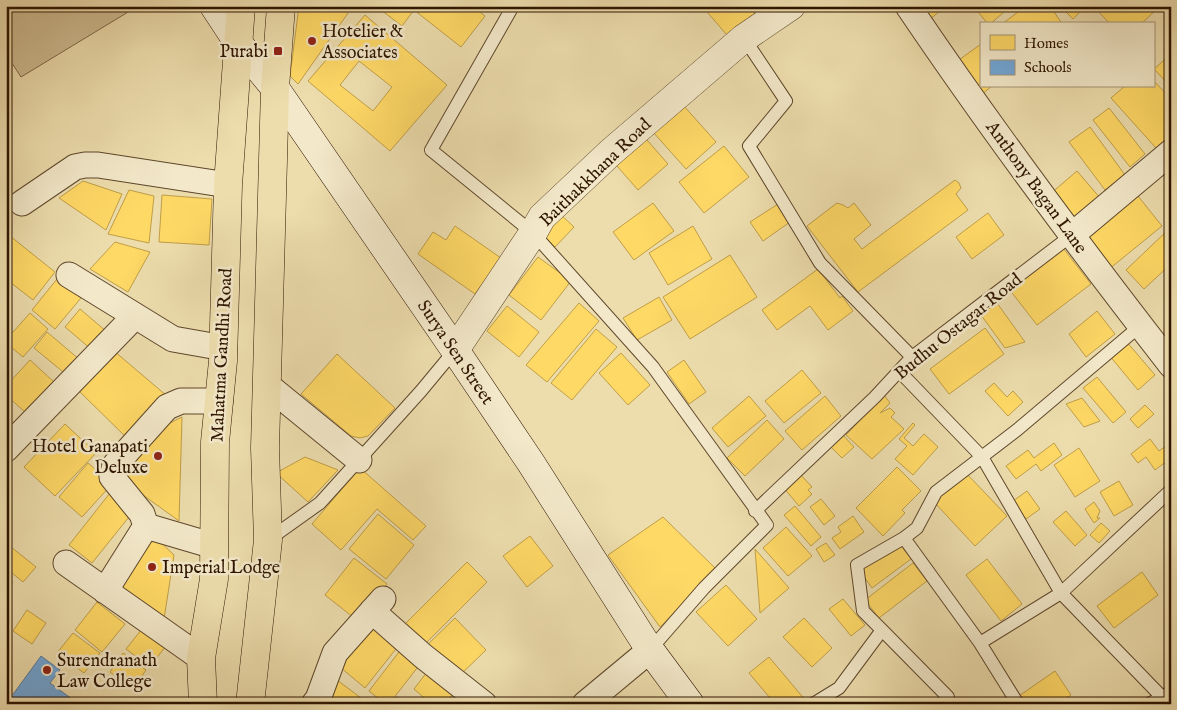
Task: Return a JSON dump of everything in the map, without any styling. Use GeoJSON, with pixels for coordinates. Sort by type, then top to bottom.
{"type":"FeatureCollection","features":[{"type":"Feature","properties":{"kind":"main road","name":"Surya Sen Street"},"geometry":{"type":"LineString","coordinates":[[214,6],[239,44],[275,88],[455,350],[531,463],[650,650],[690,704]]}},
{"type":"Feature","properties":{"kind":"main road","name":"Mahatma Gandhi Road"},"geometry":{"type":"LineString","coordinates":[[203,704],[201,658],[214,578],[216,442],[224,348],[228,185],[239,44],[240,6]]}},
{"type":"Feature","properties":{"kind":"main road"},"geometry":{"type":"LineString","coordinates":[[250,704],[268,540],[265,448],[275,88],[281,6]]}},
{"type":"Feature","properties":{"kind":"main road","name":"Baithakkhana Road"},"geometry":{"type":"LineString","coordinates":[[455,350],[542,218],[611,152],[773,11]]}},
{"type":"Feature","properties":{"kind":"street","name":"Anthony Bagan Lane"},"geometry":{"type":"LineString","coordinates":[[908,6],[940,54],[1072,235],[1171,365]]}},
{"type":"Feature","properties":{"kind":"street","name":"Budhu Ostagar Road"},"geometry":{"type":"LineString","coordinates":[[1072,235],[1171,152]]}},
{"type":"Feature","properties":{"kind":"street"},"geometry":{"type":"LineString","coordinates":[[22,203],[75,168],[85,165],[98,165],[228,185]]}},
{"type":"Feature","properties":{"kind":"street"},"geometry":{"type":"LineString","coordinates":[[69,275],[173,340],[224,348]]}},
{"type":"Feature","properties":{"kind":"street"},"geometry":{"type":"LineString","coordinates":[[6,449],[135,316]]}},
{"type":"Feature","properties":{"kind":"street"},"geometry":{"type":"LineString","coordinates":[[267,385],[359,460]]}},
{"type":"Feature","properties":{"kind":"street"},"geometry":{"type":"LineString","coordinates":[[146,526],[142,514],[112,477],[115,465],[167,408],[181,400],[220,401]]}},
{"type":"Feature","properties":{"kind":"street"},"geometry":{"type":"LineString","coordinates":[[146,526],[214,546]]}},
{"type":"Feature","properties":{"kind":"street"},"geometry":{"type":"LineString","coordinates":[[105,591],[146,526]]}},
{"type":"Feature","properties":{"kind":"street"},"geometry":{"type":"LineString","coordinates":[[66,563],[201,658]]}},
{"type":"Feature","properties":{"kind":"street"},"geometry":{"type":"LineString","coordinates":[[314,704],[335,653],[378,605],[424,656],[484,704]]}},
{"type":"Feature","properties":{"kind":"street"},"geometry":{"type":"LineString","coordinates":[[585,704],[650,650]]}},
{"type":"Feature","properties":{"kind":"lane"},"geometry":{"type":"LineString","coordinates":[[514,6],[431,150],[533,233],[653,366],[767,525],[704,588],[650,650]]}},
{"type":"Feature","properties":{"kind":"lane"},"geometry":{"type":"LineString","coordinates":[[744,38],[786,101],[749,146],[820,262],[912,357]]}},
{"type":"Feature","properties":{"kind":"lane","name":"Budhu Ostagar Road"},"geometry":{"type":"LineString","coordinates":[[756,510],[875,397],[912,357],[1072,235]]}},
{"type":"Feature","properties":{"kind":"lane"},"geometry":{"type":"LineString","coordinates":[[942,704],[948,697],[863,611],[857,565],[904,538],[917,528],[936,492],[1017,430],[1140,326]]}},
{"type":"Feature","properties":{"kind":"lane","name":"Baithakkhana Road"},"geometry":{"type":"LineString","coordinates":[[268,540],[320,504],[455,350]]}},
{"type":"Feature","properties":{"kind":"lane"},"geometry":{"type":"LineString","coordinates":[[899,371],[982,457],[1062,593],[1166,694],[1149,704]]}},
{"type":"Feature","properties":{"kind":"lane"},"geometry":{"type":"LineString","coordinates":[[980,643],[1062,593],[1171,490]]}},
{"type":"Feature","properties":{"kind":"lane"},"geometry":{"type":"LineString","coordinates":[[904,538],[980,643],[1018,704]]}},
{"type":"Feature","properties":{"kind":"lane"},"geometry":{"type":"LineString","coordinates":[[814,704],[839,688],[882,630]]}},
{"type":"Feature","properties":{"kind":"shaded area"},"geometry":{"type":"Polygon","coordinates":[[[6,6],[138,6],[21,77],[6,54],[6,6]]]}},
{"type":"Feature","properties":{"kind":"building: Homes","name":"Hotelier & Associates"},"geometry":{"type":"Polygon","coordinates":[[[299,6],[353,6],[298,84],[290,76],[299,6]]]}},
{"type":"Feature","properties":{"kind":"building: Homes"},"geometry":{"type":"Polygon","coordinates":[[[472,6],[485,16],[461,47],[414,10],[402,26],[377,7],[472,6]]]}},
{"type":"Feature","properties":{"kind":"building: Homes"},"geometry":{"type":"Polygon","coordinates":[[[702,6],[752,6],[760,16],[732,41],[702,6]]]}},
{"type":"Feature","properties":{"kind":"building: Homes"},"geometry":{"type":"Polygon","coordinates":[[[917,6],[946,6],[929,20],[917,6]]]}},
{"type":"Feature","properties":{"kind":"building: Homes"},"geometry":{"type":"Polygon","coordinates":[[[973,6],[1011,6],[992,22],[986,22],[973,6]]]}},
{"type":"Feature","properties":{"kind":"building: Homes"},"geometry":{"type":"Polygon","coordinates":[[[1026,6],[1050,6],[1061,22],[1005,22],[1026,6]]]}},
{"type":"Feature","properties":{"kind":"building: Homes"},"geometry":{"type":"Polygon","coordinates":[[[1060,6],[1086,6],[1073,19],[1060,6]]]}},
{"type":"Feature","properties":{"kind":"building: Homes"},"geometry":{"type":"Polygon","coordinates":[[[1100,6],[1160,6],[1143,22],[1108,22],[1097,10],[1100,6]]]}},
{"type":"Feature","properties":{"kind":"building: Homes"},"geometry":{"type":"Polygon","coordinates":[[[365,15],[447,85],[390,151],[308,81],[365,15]],[[359,61],[340,85],[373,111],[392,87],[359,61]]]}},
{"type":"Feature","properties":{"kind":"building: Homes"},"geometry":{"type":"Polygon","coordinates":[[[980,45],[980,88],[990,88],[977,98],[952,65],[980,45]]]}},
{"type":"Feature","properties":{"kind":"building: Homes"},"geometry":{"type":"Polygon","coordinates":[[[1171,54],[1171,87],[1154,69],[1171,54]]]}},
{"type":"Feature","properties":{"kind":"building: Homes"},"geometry":{"type":"Polygon","coordinates":[[[1154,81],[1171,99],[1171,135],[1156,148],[1111,98],[1123,88],[1154,88],[1154,81]]]}},
{"type":"Feature","properties":{"kind":"building: Homes"},"geometry":{"type":"Polygon","coordinates":[[[683,105],[716,142],[686,169],[653,132],[683,105]]]}},
{"type":"Feature","properties":{"kind":"building: Homes"},"geometry":{"type":"Polygon","coordinates":[[[1109,108],[1145,154],[1130,167],[1093,120],[1109,108]]]}},
{"type":"Feature","properties":{"kind":"building: Homes"},"geometry":{"type":"Polygon","coordinates":[[[1090,127],[1125,175],[1105,190],[1069,142],[1090,127]]]}},
{"type":"Feature","properties":{"kind":"building: Homes"},"geometry":{"type":"Polygon","coordinates":[[[640,132],[668,164],[638,190],[610,158],[640,132]]]}},
{"type":"Feature","properties":{"kind":"building: Homes"},"geometry":{"type":"Polygon","coordinates":[[[724,146],[749,177],[704,213],[679,182],[724,146]]]}},
{"type":"Feature","properties":{"kind":"building: Homes"},"geometry":{"type":"Polygon","coordinates":[[[1077,171],[1101,199],[1073,223],[1049,195],[1077,171]]]}},
{"type":"Feature","properties":{"kind":"building: Homes"},"geometry":{"type":"Polygon","coordinates":[[[955,180],[961,188],[956,194],[968,210],[858,292],[807,226],[837,203],[848,208],[854,203],[871,225],[854,239],[862,249],[955,180]]]}},
{"type":"Feature","properties":{"kind":"building: Homes"},"geometry":{"type":"Polygon","coordinates":[[[83,181],[122,194],[106,230],[59,198],[83,181]]]}},
{"type":"Feature","properties":{"kind":"building: Homes"},"geometry":{"type":"Polygon","coordinates":[[[129,190],[154,196],[149,243],[108,234],[129,190]]]}},
{"type":"Feature","properties":{"kind":"building: Homes"},"geometry":{"type":"Polygon","coordinates":[[[1134,191],[1162,226],[1108,270],[1080,235],[1134,191]]]}},
{"type":"Feature","properties":{"kind":"building: Homes"},"geometry":{"type":"Polygon","coordinates":[[[162,195],[212,199],[209,245],[159,242],[162,195]]]}},
{"type":"Feature","properties":{"kind":"building: Homes"},"geometry":{"type":"Polygon","coordinates":[[[653,203],[674,231],[634,260],[613,232],[653,203]]]}},
{"type":"Feature","properties":{"kind":"building: Homes"},"geometry":{"type":"Polygon","coordinates":[[[778,204],[790,222],[763,241],[750,222],[778,204]]]}},
{"type":"Feature","properties":{"kind":"building: Homes"},"geometry":{"type":"Polygon","coordinates":[[[558,212],[574,227],[555,247],[539,231],[558,212]]]}},
{"type":"Feature","properties":{"kind":"building: Homes"},"geometry":{"type":"Polygon","coordinates":[[[988,213],[1004,235],[972,259],[956,237],[988,213]]]}},
{"type":"Feature","properties":{"kind":"building: Homes"},"geometry":{"type":"Polygon","coordinates":[[[455,226],[501,258],[475,294],[418,254],[433,232],[446,240],[455,226]]]}},
{"type":"Feature","properties":{"kind":"building: Homes"},"geometry":{"type":"Polygon","coordinates":[[[693,226],[712,259],[668,285],[649,253],[693,226]]]}},
{"type":"Feature","properties":{"kind":"building: Homes"},"geometry":{"type":"Polygon","coordinates":[[[1170,228],[1171,264],[1144,289],[1126,270],[1170,228]]]}},
{"type":"Feature","properties":{"kind":"building: Homes"},"geometry":{"type":"Polygon","coordinates":[[[10,236],[55,272],[33,300],[6,279],[6,240],[10,236]]]}},
{"type":"Feature","properties":{"kind":"building: Homes"},"geometry":{"type":"Polygon","coordinates":[[[115,242],[150,252],[128,292],[90,269],[115,242]]]}},
{"type":"Feature","properties":{"kind":"building: Homes"},"geometry":{"type":"Polygon","coordinates":[[[1063,248],[1091,284],[1037,325],[1009,289],[1063,248]]]}},
{"type":"Feature","properties":{"kind":"building: Homes"},"geometry":{"type":"Polygon","coordinates":[[[730,255],[757,297],[690,339],[663,297],[730,255]]]}},
{"type":"Feature","properties":{"kind":"building: Homes"},"geometry":{"type":"Polygon","coordinates":[[[538,257],[571,281],[541,320],[509,295],[538,257]]]}},
{"type":"Feature","properties":{"kind":"building: Homes"},"geometry":{"type":"Polygon","coordinates":[[[818,269],[840,298],[842,296],[853,311],[828,330],[810,306],[777,330],[762,310],[818,269]]]}},
{"type":"Feature","properties":{"kind":"building: Homes"},"geometry":{"type":"Polygon","coordinates":[[[57,279],[81,298],[55,329],[32,310],[57,279]]]}},
{"type":"Feature","properties":{"kind":"building: Homes"},"geometry":{"type":"Polygon","coordinates":[[[659,297],[672,320],[637,340],[623,318],[659,297]]]}},
{"type":"Feature","properties":{"kind":"building: Homes"},"geometry":{"type":"Polygon","coordinates":[[[579,303],[599,321],[547,382],[526,365],[579,303]]]}},
{"type":"Feature","properties":{"kind":"building: Homes"},"geometry":{"type":"Polygon","coordinates":[[[997,303],[1025,342],[1005,348],[981,315],[997,303]]]}},
{"type":"Feature","properties":{"kind":"building: Homes"},"geometry":{"type":"Polygon","coordinates":[[[507,306],[539,332],[519,357],[487,331],[507,306]]]}},
{"type":"Feature","properties":{"kind":"building: Homes"},"geometry":{"type":"Polygon","coordinates":[[[80,309],[107,332],[92,350],[65,327],[80,309]]]}},
{"type":"Feature","properties":{"kind":"building: Homes"},"geometry":{"type":"Polygon","coordinates":[[[1097,311],[1115,334],[1086,357],[1069,334],[1097,311]]]}},
{"type":"Feature","properties":{"kind":"building: Homes"},"geometry":{"type":"Polygon","coordinates":[[[30,313],[48,329],[23,357],[6,343],[6,340],[30,313]]]}},
{"type":"Feature","properties":{"kind":"building: Homes"},"geometry":{"type":"Polygon","coordinates":[[[985,328],[1004,354],[949,394],[930,369],[985,328]]]}},
{"type":"Feature","properties":{"kind":"building: Homes"},"geometry":{"type":"Polygon","coordinates":[[[596,329],[617,347],[572,400],[551,383],[596,329]]]}},
{"type":"Feature","properties":{"kind":"building: Homes"},"geometry":{"type":"Polygon","coordinates":[[[47,332],[80,360],[68,376],[34,348],[47,332]]]}},
{"type":"Feature","properties":{"kind":"building: Homes"},"geometry":{"type":"Polygon","coordinates":[[[1126,341],[1155,375],[1138,390],[1109,355],[1126,341]]]}},
{"type":"Feature","properties":{"kind":"building: Homes"},"geometry":{"type":"Polygon","coordinates":[[[114,351],[167,396],[129,440],[79,391],[114,351]]]}},
{"type":"Feature","properties":{"kind":"building: Homes"},"geometry":{"type":"Polygon","coordinates":[[[621,353],[650,385],[628,405],[599,373],[621,353]]]}},
{"type":"Feature","properties":{"kind":"building: Homes"},"geometry":{"type":"Polygon","coordinates":[[[337,354],[395,408],[368,436],[360,438],[351,436],[301,394],[337,354]]]}},
{"type":"Feature","properties":{"kind":"building: Homes"},"geometry":{"type":"Polygon","coordinates":[[[30,360],[54,382],[26,413],[6,395],[6,386],[30,360]]]}},
{"type":"Feature","properties":{"kind":"building: Homes"},"geometry":{"type":"Polygon","coordinates":[[[684,360],[706,392],[689,404],[667,372],[684,360]]]}},
{"type":"Feature","properties":{"kind":"building: Homes"},"geometry":{"type":"Polygon","coordinates":[[[802,370],[821,393],[784,423],[765,401],[802,370]]]}},
{"type":"Feature","properties":{"kind":"building: Homes"},"geometry":{"type":"Polygon","coordinates":[[[1097,377],[1126,412],[1113,423],[1083,388],[1097,377]]]}},
{"type":"Feature","properties":{"kind":"building: Homes"},"geometry":{"type":"Polygon","coordinates":[[[994,383],[1007,397],[1013,391],[1023,402],[1008,416],[985,391],[994,383]]]}},
{"type":"Feature","properties":{"kind":"building: Homes"},"geometry":{"type":"Polygon","coordinates":[[[884,395],[890,403],[880,413],[890,408],[895,413],[891,417],[904,429],[872,459],[846,435],[884,395]]]}},
{"type":"Feature","properties":{"kind":"building: Homes"},"geometry":{"type":"Polygon","coordinates":[[[749,396],[766,416],[728,447],[712,428],[749,396]]]}},
{"type":"Feature","properties":{"kind":"building: Homes"},"geometry":{"type":"Polygon","coordinates":[[[825,396],[841,416],[802,450],[785,431],[825,396]]]}},
{"type":"Feature","properties":{"kind":"building: Homes"},"geometry":{"type":"Polygon","coordinates":[[[1082,398],[1100,421],[1084,427],[1066,404],[1082,398]]]}},
{"type":"Feature","properties":{"kind":"building: Homes"},"geometry":{"type":"Polygon","coordinates":[[[1145,405],[1154,414],[1138,428],[1130,419],[1145,405]]]}},
{"type":"Feature","properties":{"kind":"building: Homes","name":"Hotel Ganapati Deluxe"},"geometry":{"type":"Polygon","coordinates":[[[182,417],[179,521],[121,479],[150,433],[182,417]]]}},
{"type":"Feature","properties":{"kind":"building: Homes"},"geometry":{"type":"Polygon","coordinates":[[[767,420],[784,439],[745,476],[727,458],[767,420]]]}},
{"type":"Feature","properties":{"kind":"building: Homes"},"geometry":{"type":"Polygon","coordinates":[[[913,423],[915,425],[904,438],[913,446],[924,434],[938,447],[913,475],[895,459],[907,446],[899,439],[913,423]]]}},
{"type":"Feature","properties":{"kind":"building: Homes"},"geometry":{"type":"Polygon","coordinates":[[[65,424],[96,453],[55,496],[24,467],[65,424]]]}},
{"type":"Feature","properties":{"kind":"building: Homes"},"geometry":{"type":"Polygon","coordinates":[[[842,434],[854,447],[842,458],[830,446],[842,434]]]}},
{"type":"Feature","properties":{"kind":"building: Homes"},"geometry":{"type":"Polygon","coordinates":[[[1150,439],[1159,451],[1166,446],[1171,453],[1171,458],[1155,470],[1146,457],[1138,463],[1131,454],[1150,439]]]}},
{"type":"Feature","properties":{"kind":"building: Homes"},"geometry":{"type":"Polygon","coordinates":[[[1054,443],[1062,455],[1041,471],[1036,464],[1016,479],[1006,466],[1028,450],[1034,458],[1054,443]]]}},
{"type":"Feature","properties":{"kind":"building: Homes"},"geometry":{"type":"Polygon","coordinates":[[[1079,448],[1100,481],[1075,497],[1054,465],[1079,448]]]}},
{"type":"Feature","properties":{"kind":"building: Homes"},"geometry":{"type":"Polygon","coordinates":[[[305,457],[338,470],[308,502],[276,473],[305,457]]]}},
{"type":"Feature","properties":{"kind":"building: Homes"},"geometry":{"type":"Polygon","coordinates":[[[88,463],[112,484],[82,517],[59,497],[88,463]]]}},
{"type":"Feature","properties":{"kind":"building: Homes"},"geometry":{"type":"Polygon","coordinates":[[[897,467],[921,491],[902,510],[905,513],[883,536],[856,508],[897,467]]]}},
{"type":"Feature","properties":{"kind":"building: Homes"},"geometry":{"type":"Polygon","coordinates":[[[360,468],[426,526],[413,540],[377,509],[341,550],[312,524],[360,468]]]}},
{"type":"Feature","properties":{"kind":"building: Homes"},"geometry":{"type":"Polygon","coordinates":[[[799,473],[812,487],[808,490],[812,494],[799,506],[783,487],[799,473]]]}},
{"type":"Feature","properties":{"kind":"building: Homes"},"geometry":{"type":"Polygon","coordinates":[[[966,473],[1007,516],[975,546],[934,502],[966,473]]]}},
{"type":"Feature","properties":{"kind":"building: Homes"},"geometry":{"type":"Polygon","coordinates":[[[1119,481],[1133,505],[1114,516],[1100,492],[1119,481]]]}},
{"type":"Feature","properties":{"kind":"building: Homes"},"geometry":{"type":"Polygon","coordinates":[[[1027,491],[1040,509],[1026,519],[1013,501],[1027,491]]]}},
{"type":"Feature","properties":{"kind":"building: Homes"},"geometry":{"type":"Polygon","coordinates":[[[110,493],[133,512],[92,563],[69,545],[110,493]]]}},
{"type":"Feature","properties":{"kind":"building: Homes"},"geometry":{"type":"Polygon","coordinates":[[[821,499],[835,516],[824,525],[810,507],[821,499]]]}},
{"type":"Feature","properties":{"kind":"building: Homes"},"geometry":{"type":"Polygon","coordinates":[[[1094,502],[1100,511],[1097,518],[1100,518],[1094,523],[1085,509],[1094,502]]]}},
{"type":"Feature","properties":{"kind":"building: Homes"},"geometry":{"type":"Polygon","coordinates":[[[795,506],[821,537],[811,546],[784,515],[795,506]]]}},
{"type":"Feature","properties":{"kind":"building: Homes"},"geometry":{"type":"Polygon","coordinates":[[[1066,511],[1087,535],[1075,546],[1053,522],[1066,511]]]}},
{"type":"Feature","properties":{"kind":"building: Homes"},"geometry":{"type":"Polygon","coordinates":[[[378,514],[414,545],[386,579],[349,549],[378,514]]]}},
{"type":"Feature","properties":{"kind":"building: Homes"},"geometry":{"type":"Polygon","coordinates":[[[853,516],[864,532],[840,549],[832,538],[841,532],[838,527],[853,516]]]}},
{"type":"Feature","properties":{"kind":"building: Homes"},"geometry":{"type":"Polygon","coordinates":[[[663,517],[716,569],[660,627],[608,555],[663,517]]]}},
{"type":"Feature","properties":{"kind":"building: Homes"},"geometry":{"type":"Polygon","coordinates":[[[1101,523],[1110,531],[1099,543],[1090,535],[1101,523]]]}},
{"type":"Feature","properties":{"kind":"building: Homes"},"geometry":{"type":"Polygon","coordinates":[[[786,527],[812,556],[788,576],[763,548],[786,527]]]}},
{"type":"Feature","properties":{"kind":"building: Homes","name":"Imperial Lodge"},"geometry":{"type":"Polygon","coordinates":[[[153,535],[174,555],[164,619],[117,586],[153,535]]]}},
{"type":"Feature","properties":{"kind":"building: Homes"},"geometry":{"type":"Polygon","coordinates":[[[530,536],[553,566],[527,587],[503,556],[530,536]]]}},
{"type":"Feature","properties":{"kind":"building: Homes"},"geometry":{"type":"Polygon","coordinates":[[[898,542],[911,559],[872,588],[860,571],[898,542]]]}},
{"type":"Feature","properties":{"kind":"building: Homes"},"geometry":{"type":"Polygon","coordinates":[[[6,543],[36,567],[23,582],[6,568],[6,543]]]}},
{"type":"Feature","properties":{"kind":"building: Homes"},"geometry":{"type":"Polygon","coordinates":[[[826,543],[835,555],[824,562],[816,549],[826,543]]]}},
{"type":"Feature","properties":{"kind":"building: Homes"},"geometry":{"type":"Polygon","coordinates":[[[755,549],[789,588],[760,613],[755,549]]]}},
{"type":"Feature","properties":{"kind":"building: Homes"},"geometry":{"type":"Polygon","coordinates":[[[354,558],[387,584],[358,621],[325,595],[354,558]]]}},
{"type":"Feature","properties":{"kind":"building: Homes"},"geometry":{"type":"Polygon","coordinates":[[[987,559],[1022,604],[1001,621],[966,575],[987,559]]]}},
{"type":"Feature","properties":{"kind":"building: Homes"},"geometry":{"type":"Polygon","coordinates":[[[467,562],[487,582],[422,647],[402,627],[467,562]]]}},
{"type":"Feature","properties":{"kind":"building: Homes"},"geometry":{"type":"Polygon","coordinates":[[[913,563],[927,581],[879,618],[865,600],[913,563]]]}},
{"type":"Feature","properties":{"kind":"building: Homes"},"geometry":{"type":"Polygon","coordinates":[[[1142,572],[1158,595],[1114,628],[1097,606],[1142,572]]]}},
{"type":"Feature","properties":{"kind":"building: Homes"},"geometry":{"type":"Polygon","coordinates":[[[6,577],[13,582],[6,592],[6,577]]]}},
{"type":"Feature","properties":{"kind":"building: Homes"},"geometry":{"type":"Polygon","coordinates":[[[726,585],[757,619],[728,646],[696,612],[726,585]]]}},
{"type":"Feature","properties":{"kind":"building: Homes"},"geometry":{"type":"Polygon","coordinates":[[[843,599],[865,625],[851,636],[829,609],[843,599]]]}},
{"type":"Feature","properties":{"kind":"building: Homes"},"geometry":{"type":"Polygon","coordinates":[[[97,602],[125,624],[102,652],[75,630],[97,602]]]}},
{"type":"Feature","properties":{"kind":"building: Homes"},"geometry":{"type":"Polygon","coordinates":[[[27,610],[46,623],[32,644],[13,631],[27,610]]]}},
{"type":"Feature","properties":{"kind":"building: Homes"},"geometry":{"type":"Polygon","coordinates":[[[455,618],[486,650],[455,680],[424,648],[455,618]]]}},
{"type":"Feature","properties":{"kind":"building: Homes"},"geometry":{"type":"Polygon","coordinates":[[[804,618],[832,648],[812,667],[783,637],[804,618]]]}},
{"type":"Feature","properties":{"kind":"building: Homes"},"geometry":{"type":"Polygon","coordinates":[[[368,620],[399,645],[365,688],[334,662],[368,620]]]}},
{"type":"Feature","properties":{"kind":"building: Homes"},"geometry":{"type":"Polygon","coordinates":[[[142,629],[165,647],[150,667],[126,649],[142,629]]]}},
{"type":"Feature","properties":{"kind":"building: Homes"},"geometry":{"type":"Polygon","coordinates":[[[73,633],[100,653],[84,673],[57,653],[73,633]]]}},
{"type":"Feature","properties":{"kind":"building: Homes"},"geometry":{"type":"Polygon","coordinates":[[[402,648],[421,663],[389,704],[385,704],[369,691],[402,648]]]}},
{"type":"Feature","properties":{"kind":"building: Homes"},"geometry":{"type":"Polygon","coordinates":[[[123,653],[146,670],[133,689],[110,672],[123,653]]]}},
{"type":"Feature","properties":{"kind":"building: Homes"},"geometry":{"type":"Polygon","coordinates":[[[769,657],[806,701],[802,704],[775,704],[749,673],[769,657]]]}},
{"type":"Feature","properties":{"kind":"building: Homes"},"geometry":{"type":"Polygon","coordinates":[[[1055,671],[1071,695],[1057,704],[1024,704],[1019,696],[1055,671]]]}},
{"type":"Feature","properties":{"kind":"building: Homes"},"geometry":{"type":"Polygon","coordinates":[[[427,672],[453,694],[445,704],[431,704],[414,689],[427,672]]]}},
{"type":"Feature","properties":{"kind":"building: Homes"},"geometry":{"type":"Polygon","coordinates":[[[337,680],[369,704],[320,704],[337,680]]]}},
{"type":"Feature","properties":{"kind":"building: Homes"},"geometry":{"type":"Polygon","coordinates":[[[397,697],[406,704],[393,704],[397,697]]]}},
{"type":"Feature","properties":{"kind":"building: Schools"},"geometry":{"type":"Polygon","coordinates":[[[41,656],[60,670],[50,683],[79,704],[6,704],[41,656]]]}},
{"type":"Feature","properties":{"kind":"place","name":"Hotelier & Associates"},"geometry":{"type":"Point","coordinates":[312,41]}},
{"type":"Feature","properties":{"kind":"place","name":"Purabi"},"geometry":{"type":"Point","coordinates":[278,51]}},
{"type":"Feature","properties":{"kind":"place","name":"Hotel Ganapati Deluxe"},"geometry":{"type":"Point","coordinates":[158,456]}},
{"type":"Feature","properties":{"kind":"place","name":"Imperial Lodge"},"geometry":{"type":"Point","coordinates":[152,567]}},
{"type":"Feature","properties":{"kind":"place","name":"Surendranath Law College"},"geometry":{"type":"Point","coordinates":[47,670]}}]}
